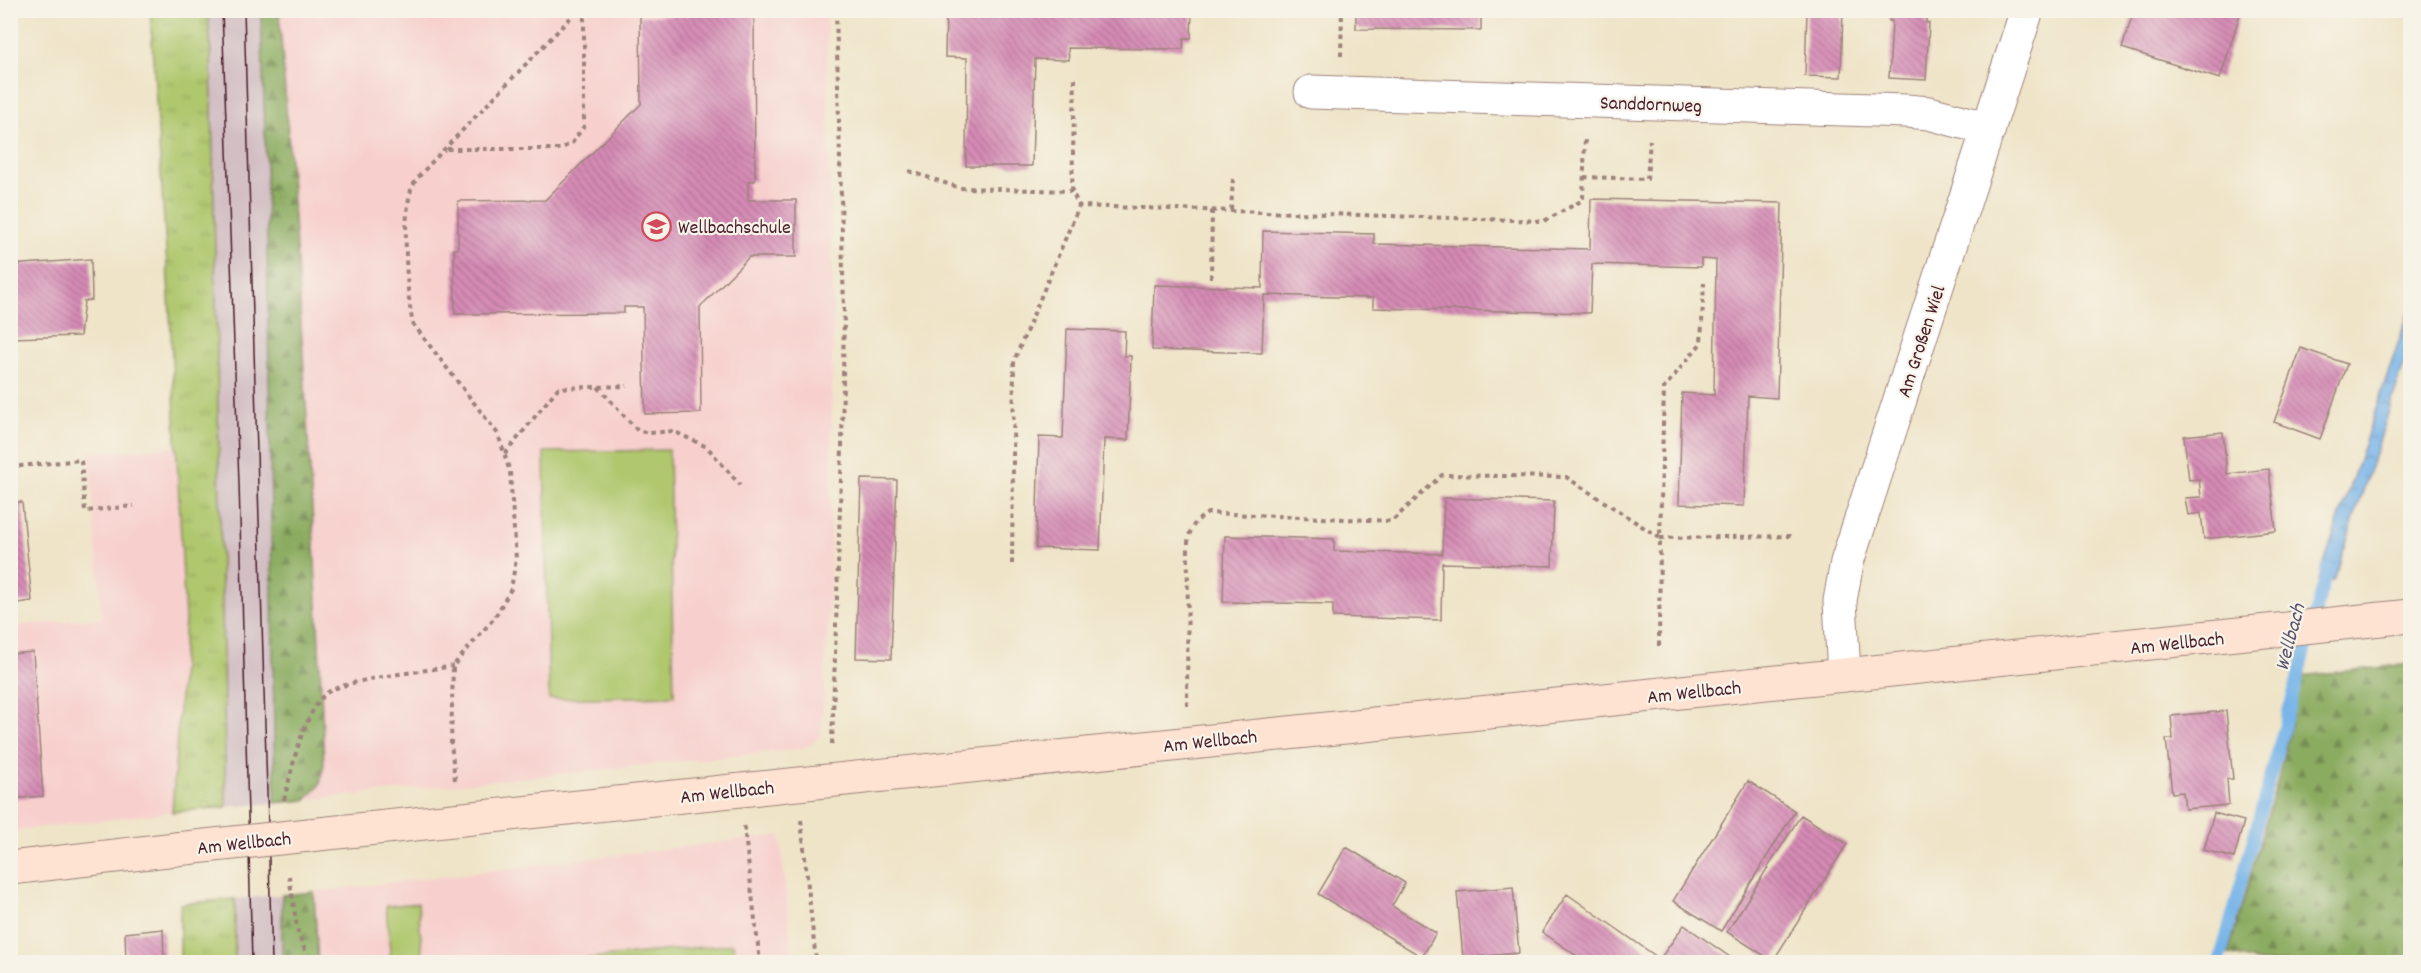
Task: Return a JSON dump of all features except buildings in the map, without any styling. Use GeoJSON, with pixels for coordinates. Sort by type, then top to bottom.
{"type":"FeatureCollection","features":[{"type":"Feature","properties":{"kind":"main road","name":"Am Wellbach"},"geometry":{"type":"LineString","coordinates":[[10,868],[1187,742],[2279,632],[2410,616]]}},
{"type":"Feature","properties":{"kind":"street","name":"Am Großen Wiel"},"geometry":{"type":"LineString","coordinates":[[1844,675],[1840,601],[1847,562],[2027,10]]}},
{"type":"Feature","properties":{"kind":"street","name":"Sanddornweg"},"geometry":{"type":"LineString","coordinates":[[1311,92],[1906,111],[1940,116],[1989,129]]}},
{"type":"Feature","properties":{"kind":"path"},"geometry":{"type":"LineString","coordinates":[[460,820],[451,743],[453,666],[495,617],[511,589],[516,559],[510,472],[492,425],[413,324],[408,303],[408,212],[411,187],[578,10]]}},
{"type":"Feature","properties":{"kind":"path"},"geometry":{"type":"LineString","coordinates":[[446,148],[560,149],[572,143],[584,126],[584,10]]}},
{"type":"Feature","properties":{"kind":"path"},"geometry":{"type":"LineString","coordinates":[[816,963],[813,782],[838,587],[844,356],[836,10]]}},
{"type":"Feature","properties":{"kind":"path"},"geometry":{"type":"LineString","coordinates":[[1012,564],[1014,361],[1079,206],[1072,191],[1075,77]]}},
{"type":"Feature","properties":{"kind":"path"},"geometry":{"type":"LineString","coordinates":[[1079,206],[1544,221],[1583,200],[1586,101]]}},
{"type":"Feature","properties":{"kind":"path"},"geometry":{"type":"LineString","coordinates":[[1584,177],[1647,179],[1652,103]]}},
{"type":"Feature","properties":{"kind":"path"},"geometry":{"type":"LineString","coordinates":[[909,171],[960,188],[1072,191]]}},
{"type":"Feature","properties":{"kind":"path"},"geometry":{"type":"LineString","coordinates":[[1231,210],[1233,179]]}},
{"type":"Feature","properties":{"kind":"path"},"geometry":{"type":"LineString","coordinates":[[1211,278],[1212,209]]}},
{"type":"Feature","properties":{"kind":"path"},"geometry":{"type":"LineString","coordinates":[[1659,646],[1664,388],[1701,343],[1704,283]]}},
{"type":"Feature","properties":{"kind":"path"},"geometry":{"type":"LineString","coordinates":[[505,454],[558,388],[627,386]]}},
{"type":"Feature","properties":{"kind":"path"},"geometry":{"type":"LineString","coordinates":[[598,387],[638,431],[650,434],[673,431],[707,447],[740,485]]}},
{"type":"Feature","properties":{"kind":"path"},"geometry":{"type":"LineString","coordinates":[[10,467],[81,460],[85,511],[134,506]]}},
{"type":"Feature","properties":{"kind":"path"},"geometry":{"type":"LineString","coordinates":[[1187,742],[1188,542],[1190,530],[1208,513],[1392,521],[1442,476],[1566,477],[1660,538],[1793,536]]}},
{"type":"Feature","properties":{"kind":"path"},"geometry":{"type":"LineString","coordinates":[[284,802],[311,715],[324,694],[346,684],[453,666]]}},
{"type":"Feature","properties":{"kind":"path"},"geometry":{"type":"LineString","coordinates":[[739,790],[760,963]]}},
{"type":"Feature","properties":{"kind":"path"},"geometry":{"type":"LineString","coordinates":[[291,894],[298,933],[310,963]]}},
{"type":"Feature","properties":{"kind":"shaded area"},"geometry":{"type":"Polygon","coordinates":[[[208,11],[261,11],[266,166],[275,803],[226,807],[208,11]]]}},
{"type":"Feature","properties":{"kind":"shaded area"},"geometry":{"type":"Polygon","coordinates":[[[279,11],[826,11],[833,310],[830,587],[821,734],[811,745],[801,749],[306,800],[320,784],[319,614],[301,310],[279,11]]]}},
{"type":"Feature","properties":{"kind":"shaded area"},"geometry":{"type":"Polygon","coordinates":[[[176,447],[185,620],[172,812],[11,831],[10,626],[102,618],[89,453],[176,447]]]}},
{"type":"Feature","properties":{"kind":"shaded area"},"geometry":{"type":"Polygon","coordinates":[[[780,835],[793,962],[318,962],[314,892],[780,835]]]}},
{"type":"Feature","properties":{"kind":"shaded area"},"geometry":{"type":"Polygon","coordinates":[[[282,895],[282,962],[235,962],[235,899],[282,895]]]}},
{"type":"Feature","properties":{"kind":"green space"},"geometry":{"type":"Polygon","coordinates":[[[150,11],[208,11],[211,56],[226,807],[172,812],[185,620],[169,295],[150,11]]]}},
{"type":"Feature","properties":{"kind":"green space"},"geometry":{"type":"Polygon","coordinates":[[[261,11],[279,11],[305,388],[324,765],[320,784],[306,800],[275,803],[266,166],[261,11]]]}},
{"type":"Feature","properties":{"kind":"green space"},"geometry":{"type":"Polygon","coordinates":[[[669,450],[674,696],[549,699],[544,452],[669,450]]]}},
{"type":"Feature","properties":{"kind":"green space"},"geometry":{"type":"Polygon","coordinates":[[[2410,664],[2410,962],[2259,962],[2228,954],[2278,779],[2302,676],[2410,664]]]}},
{"type":"Feature","properties":{"kind":"green space"},"geometry":{"type":"Polygon","coordinates":[[[314,892],[318,962],[282,962],[282,895],[314,892]]]}},
{"type":"Feature","properties":{"kind":"green space"},"geometry":{"type":"Polygon","coordinates":[[[235,899],[235,962],[180,962],[180,904],[235,899]]]}},
{"type":"Feature","properties":{"kind":"green space"},"geometry":{"type":"Polygon","coordinates":[[[418,903],[423,962],[391,962],[386,906],[418,903]]]}},
{"type":"Feature","properties":{"kind":"green space"},"geometry":{"type":"Polygon","coordinates":[[[733,944],[735,962],[552,962],[733,944]]]}},
{"type":"Feature","properties":{"kind":"water"},"geometry":{"type":"Polygon","coordinates":[[[2410,308],[2410,346],[2334,580],[2318,581],[2410,308]]]}},
{"type":"Feature","properties":{"kind":"waterway","name":"Wellbach"},"geometry":{"type":"LineString","coordinates":[[2219,962],[2328,568]]}},
{"type":"Feature","properties":{"kind":"tram line"},"geometry":{"type":"LineString","coordinates":[[222,10],[239,483],[252,962]]}},
{"type":"Feature","properties":{"kind":"tram line"},"geometry":{"type":"LineString","coordinates":[[244,10],[272,962]]}},
{"type":"Feature","properties":{"kind":"place","name":"Wellbachschule"},"geometry":{"type":"Point","coordinates":[657,226]}}]}
